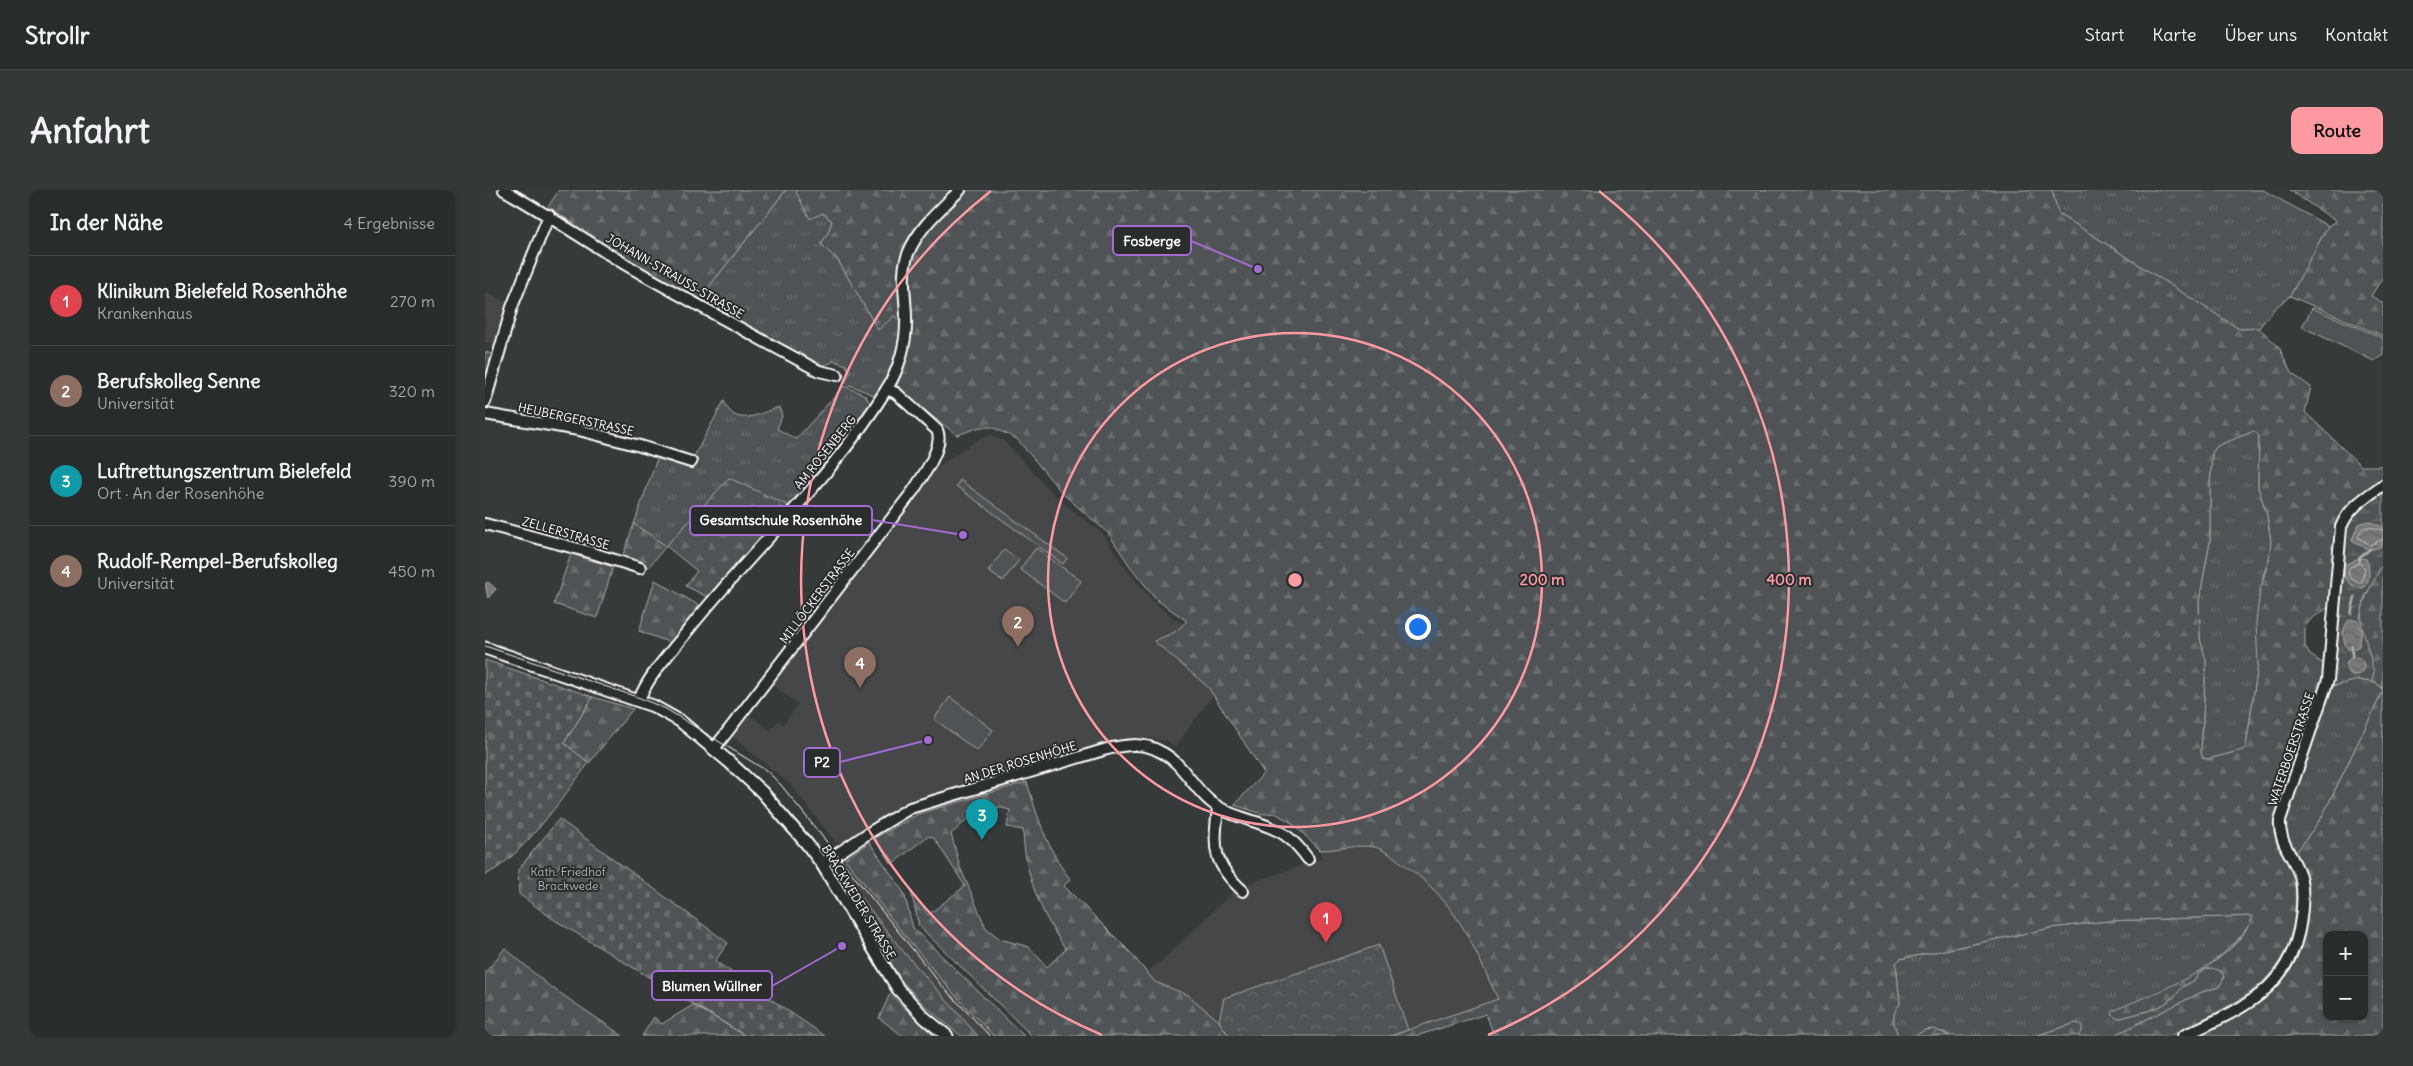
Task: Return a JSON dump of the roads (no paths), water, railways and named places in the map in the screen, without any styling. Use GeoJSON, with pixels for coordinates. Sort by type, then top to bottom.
{"type":"FeatureCollection","features":[{"type":"Feature","properties":{"kind":"street","name":"JOHANN-STRAUSS-STRASSE"},"geometry":{"type":"LineString","coordinates":[[504,190],[549,215],[626,265],[819,371],[837,375]]}},
{"type":"Feature","properties":{"kind":"street","name":"AM ROSENBERG"},"geometry":{"type":"LineString","coordinates":[[639,700],[645,686],[702,613],[830,468],[869,418],[887,389],[905,341],[904,285],[907,256],[916,237],[960,190]]}},
{"type":"Feature","properties":{"kind":"street"},"geometry":{"type":"LineString","coordinates":[[485,402],[512,307],[549,215]]}},
{"type":"Feature","properties":{"kind":"street","name":"MILLÖCKERSTRASSE"},"geometry":{"type":"LineString","coordinates":[[714,749],[913,491],[932,461],[939,437],[937,430],[896,393],[887,389]]}},
{"type":"Feature","properties":{"kind":"street","name":"HEUBERGERSTRASSE"},"geometry":{"type":"LineString","coordinates":[[485,414],[579,430],[691,462]]}},
{"type":"Feature","properties":{"kind":"street","name":"WATERBOERSTRASSE"},"geometry":{"type":"LineString","coordinates":[[2183,1036],[2264,993],[2282,972],[2293,951],[2300,923],[2302,890],[2297,871],[2281,837],[2280,820],[2328,680],[2341,527],[2345,518],[2358,503],[2383,486]]}},
{"type":"Feature","properties":{"kind":"street","name":"ZELLERSTRASSE"},"geometry":{"type":"LineString","coordinates":[[485,524],[586,551],[640,568]]}},
{"type":"Feature","properties":{"kind":"street","name":"BRACKWEDER STRASSE"},"geometry":{"type":"LineString","coordinates":[[485,648],[639,700],[680,721],[714,749],[762,792],[822,864],[898,989],[925,1018],[947,1036]]}},
{"type":"Feature","properties":{"kind":"street","name":"AN DER ROSENHÖHE"},"geometry":{"type":"LineString","coordinates":[[822,864],[911,808],[1124,745],[1143,746],[1165,754],[1218,807],[1233,815],[1279,831],[1295,843],[1308,859]]}},
{"type":"Feature","properties":{"kind":"street"},"geometry":{"type":"LineString","coordinates":[[1218,807],[1214,834],[1217,858],[1227,876],[1243,891]]}},
{"type":"Feature","properties":{"kind":"water"},"geometry":{"type":"Polygon","coordinates":[[[2368,521],[2383,527],[2383,538],[2380,547],[2369,550],[2352,540],[2359,524],[2368,521]]]}},
{"type":"Feature","properties":{"kind":"water"},"geometry":{"type":"Polygon","coordinates":[[[2359,558],[2366,559],[2369,570],[2369,578],[2363,588],[2358,588],[2351,584],[2346,578],[2344,570],[2344,565],[2359,558]]]}},
{"type":"Feature","properties":{"kind":"water"},"geometry":{"type":"Polygon","coordinates":[[[488,582],[496,589],[488,598],[485,584],[488,582]]]}},
{"type":"Feature","properties":{"kind":"water"},"geometry":{"type":"Polygon","coordinates":[[[2350,619],[2358,621],[2362,631],[2359,646],[2354,649],[2348,649],[2343,638],[2345,626],[2350,619]]]}},
{"type":"Feature","properties":{"kind":"water"},"geometry":{"type":"Polygon","coordinates":[[[2351,657],[2359,657],[2364,662],[2362,673],[2351,675],[2346,670],[2346,662],[2351,657]]]}},
{"type":"Feature","properties":{"kind":"waterway"},"geometry":{"type":"LineString","coordinates":[[2360,561],[2359,558],[2370,549]]}},
{"type":"Feature","properties":{"kind":"waterway"},"geometry":{"type":"LineString","coordinates":[[2351,614],[2355,597]]}},
{"type":"Feature","properties":{"kind":"waterway"},"geometry":{"type":"LineString","coordinates":[[2352,646],[2352,657]]}},
{"type":"Feature","properties":{"kind":"tram line"},"geometry":{"type":"LineString","coordinates":[[485,646],[640,698],[666,709],[767,771],[781,785],[942,986],[990,1036]]}},
{"type":"Feature","properties":{"kind":"place","name":"Fosberge"},"geometry":{"type":"Point","coordinates":[1258,269]}},
{"type":"Feature","properties":{"kind":"place","name":"Gesamtschule Rosenhöhe"},"geometry":{"type":"Point","coordinates":[963,535]}},
{"type":"Feature","properties":{"kind":"place","name":"Berufskolleg Senne"},"geometry":{"type":"Point","coordinates":[1018,647]}},
{"type":"Feature","properties":{"kind":"place","name":"Rudolf-Rempel-Berufskolleg"},"geometry":{"type":"Point","coordinates":[860,688]}},
{"type":"Feature","properties":{"kind":"place","name":"P2"},"geometry":{"type":"Point","coordinates":[928,740]}},
{"type":"Feature","properties":{"kind":"place","name":"Luftrettungszentrum Bielefeld"},"geometry":{"type":"Point","coordinates":[982,840]}},
{"type":"Feature","properties":{"kind":"place","name":"Klinikum Bielefeld Rosenhöhe"},"geometry":{"type":"Point","coordinates":[1326,943]}},
{"type":"Feature","properties":{"kind":"place","name":"Blumen Wüllner"},"geometry":{"type":"Point","coordinates":[842,946]}},
{"type":"Feature","properties":{"kind":"park label","name":"Kath. Friedhof Brackwede"},"geometry":{"type":"Point","coordinates":[568,878]}}]}
